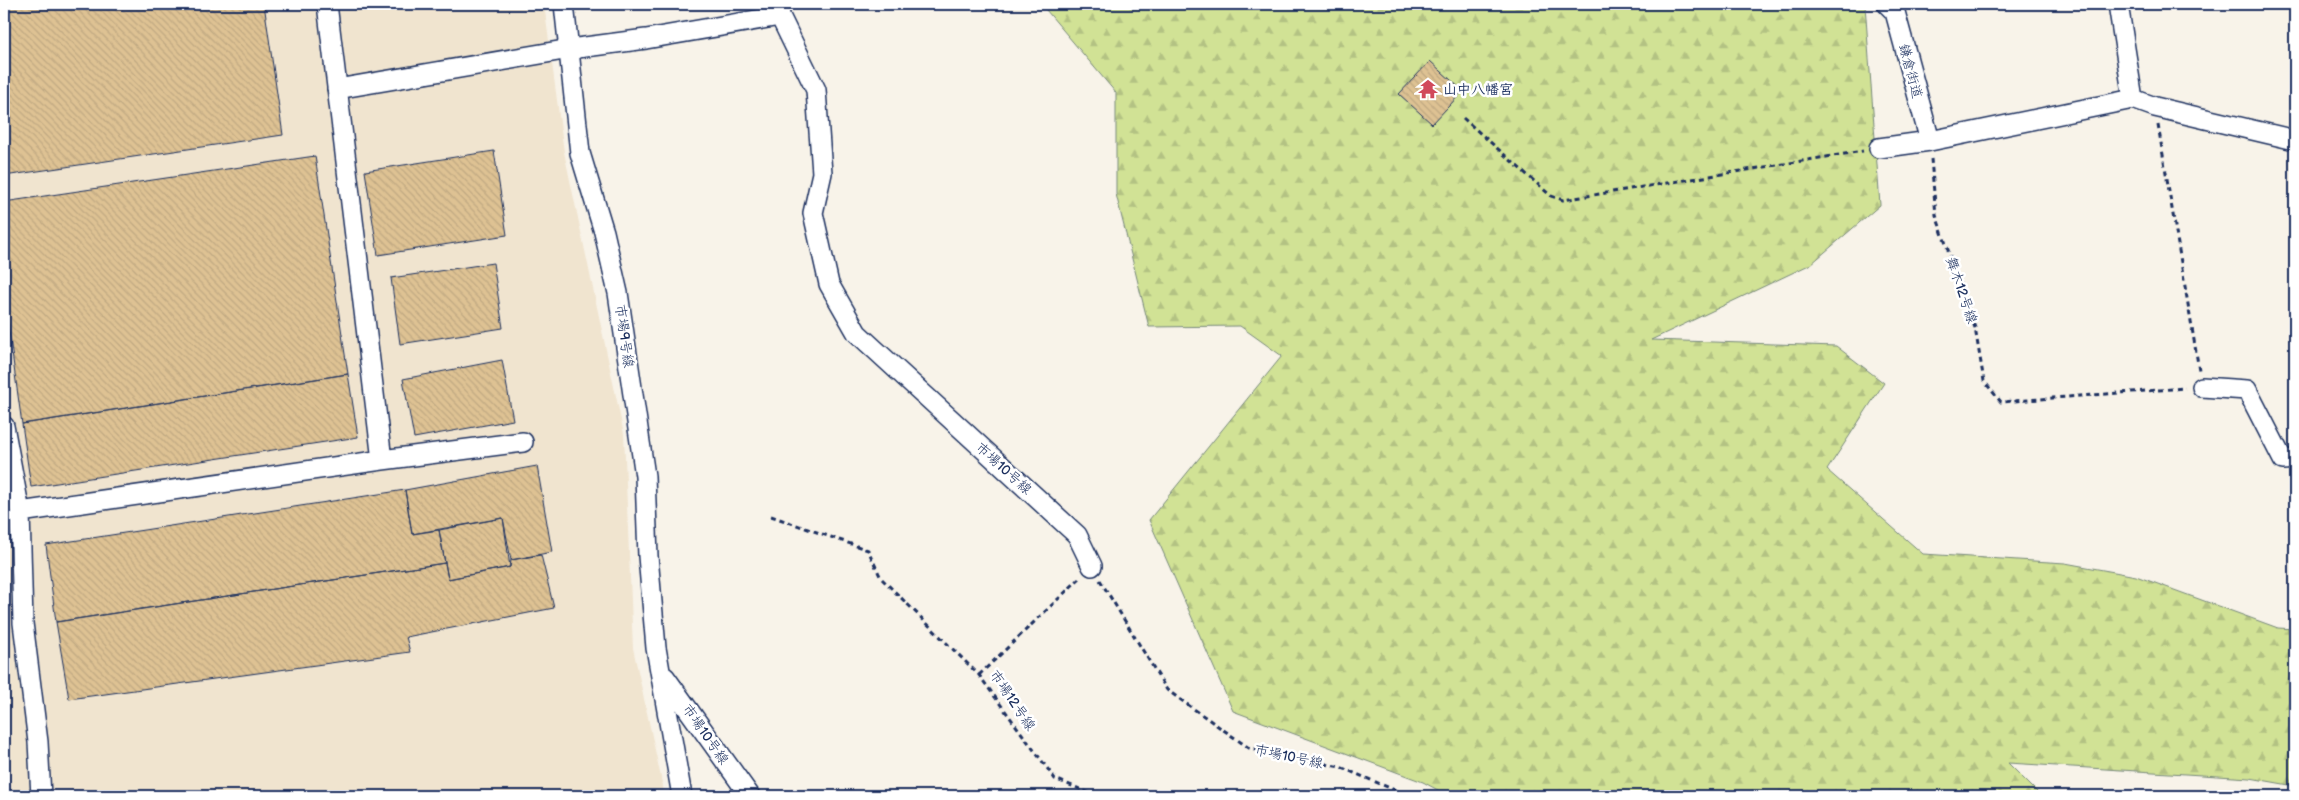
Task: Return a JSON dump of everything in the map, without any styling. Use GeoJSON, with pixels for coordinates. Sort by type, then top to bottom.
{"type":"FeatureCollection","features":[{"type":"Feature","properties":{"kind":"street"},"geometry":{"type":"LineString","coordinates":[[327,4],[382,460]]}},
{"type":"Feature","properties":{"kind":"street","name":"市場9号線"},"geometry":{"type":"LineString","coordinates":[[564,4],[580,153],[604,232],[618,293],[645,476],[648,556],[656,648],[662,672],[682,796]]}},
{"type":"Feature","properties":{"kind":"street","name":"鎌倉街道"},"geometry":{"type":"LineString","coordinates":[[1887,4],[1895,12],[1930,140]]}},
{"type":"Feature","properties":{"kind":"street"},"geometry":{"type":"LineString","coordinates":[[2118,4],[2133,99]]}},
{"type":"Feature","properties":{"kind":"street"},"geometry":{"type":"LineString","coordinates":[[337,89],[570,49],[646,39],[779,10]]}},
{"type":"Feature","properties":{"kind":"street","name":"市場10号線"},"geometry":{"type":"LineString","coordinates":[[779,10],[816,90],[822,173],[813,213],[828,284],[857,333],[1078,535],[1092,566]]}},
{"type":"Feature","properties":{"kind":"street"},"geometry":{"type":"LineString","coordinates":[[1879,148],[1930,140],[2133,99],[2155,107],[2295,140]]}},
{"type":"Feature","properties":{"kind":"street"},"geometry":{"type":"LineString","coordinates":[[2202,387],[2247,390],[2283,460],[2295,459]]}},
{"type":"Feature","properties":{"kind":"street"},"geometry":{"type":"LineString","coordinates":[[4,426],[20,512],[23,624],[38,742],[41,796]]}},
{"type":"Feature","properties":{"kind":"street"},"geometry":{"type":"LineString","coordinates":[[20,512],[382,460],[523,442]]}},
{"type":"Feature","properties":{"kind":"street","name":"市場10号線"},"geometry":{"type":"LineString","coordinates":[[662,672],[750,796]]}},
{"type":"Feature","properties":{"kind":"path"},"geometry":{"type":"LineString","coordinates":[[2155,107],[2202,387]]}},
{"type":"Feature","properties":{"kind":"path"},"geometry":{"type":"LineString","coordinates":[[1463,118],[1551,196],[1563,200],[1879,148]]}},
{"type":"Feature","properties":{"kind":"path","name":"舞木12号線"},"geometry":{"type":"LineString","coordinates":[[1930,140],[1936,215],[1975,328],[1984,381],[2001,402],[2202,387]]}},
{"type":"Feature","properties":{"kind":"path"},"geometry":{"type":"LineString","coordinates":[[771,516],[868,550],[881,578],[979,675]]}},
{"type":"Feature","properties":{"kind":"path","name":"市場12号線"},"geometry":{"type":"LineString","coordinates":[[1092,566],[979,675],[1055,779],[1098,796]]}},
{"type":"Feature","properties":{"kind":"path","name":"市場10号線"},"geometry":{"type":"LineString","coordinates":[[1092,566],[1167,690],[1249,748],[1340,767],[1409,796]]}},
{"type":"Feature","properties":{"kind":"shaded area"},"geometry":{"type":"Polygon","coordinates":[[[4,4],[544,4],[564,152],[624,434],[633,648],[665,796],[8,796],[4,771],[4,4]]]}},
{"type":"Feature","properties":{"kind":"green space"},"geometry":{"type":"Polygon","coordinates":[[[1041,4],[1865,5],[1880,205],[1811,264],[1651,340],[1836,346],[1884,383],[1827,470],[1923,554],[2065,563],[2136,576],[2278,628],[2295,629],[2295,786],[2250,778],[2008,763],[2041,796],[1449,796],[1423,782],[1233,711],[1149,520],[1282,356],[1240,326],[1149,327],[1116,194],[1116,93],[1041,4]]]}},
{"type":"Feature","properties":{"kind":"building"},"geometry":{"type":"Polygon","coordinates":[[[4,4],[264,4],[283,135],[4,176],[4,4]]]}},
{"type":"Feature","properties":{"kind":"building"},"geometry":{"type":"Polygon","coordinates":[[[1430,61],[1463,91],[1432,124],[1399,94],[1430,61]]]}},
{"type":"Feature","properties":{"kind":"building"},"geometry":{"type":"Polygon","coordinates":[[[494,151],[507,235],[378,255],[365,171],[494,151]]]}},
{"type":"Feature","properties":{"kind":"building"},"geometry":{"type":"Polygon","coordinates":[[[315,156],[348,374],[22,424],[4,296],[4,202],[315,156]]]}},
{"type":"Feature","properties":{"kind":"building"},"geometry":{"type":"Polygon","coordinates":[[[493,263],[503,328],[400,344],[391,278],[493,263]]]}},
{"type":"Feature","properties":{"kind":"building"},"geometry":{"type":"Polygon","coordinates":[[[502,360],[513,420],[414,438],[403,379],[502,360]]]}},
{"type":"Feature","properties":{"kind":"building"},"geometry":{"type":"Polygon","coordinates":[[[348,374],[358,437],[31,487],[22,424],[348,374]]]}},
{"type":"Feature","properties":{"kind":"building"},"geometry":{"type":"Polygon","coordinates":[[[537,466],[552,552],[511,560],[503,518],[412,534],[405,490],[537,466]]]}},
{"type":"Feature","properties":{"kind":"building"},"geometry":{"type":"Polygon","coordinates":[[[405,490],[412,534],[439,530],[445,563],[56,622],[46,545],[405,490]]]}},
{"type":"Feature","properties":{"kind":"building"},"geometry":{"type":"Polygon","coordinates":[[[503,518],[510,567],[448,579],[439,530],[503,518]]]}},
{"type":"Feature","properties":{"kind":"building"},"geometry":{"type":"Polygon","coordinates":[[[541,555],[554,608],[406,637],[410,652],[69,699],[56,622],[445,563],[448,579],[510,567],[511,560],[541,555]]]}},
{"type":"Feature","properties":{"kind":"place","name":"山中八幡宮"},"geometry":{"type":"Point","coordinates":[1428,89]}}]}
